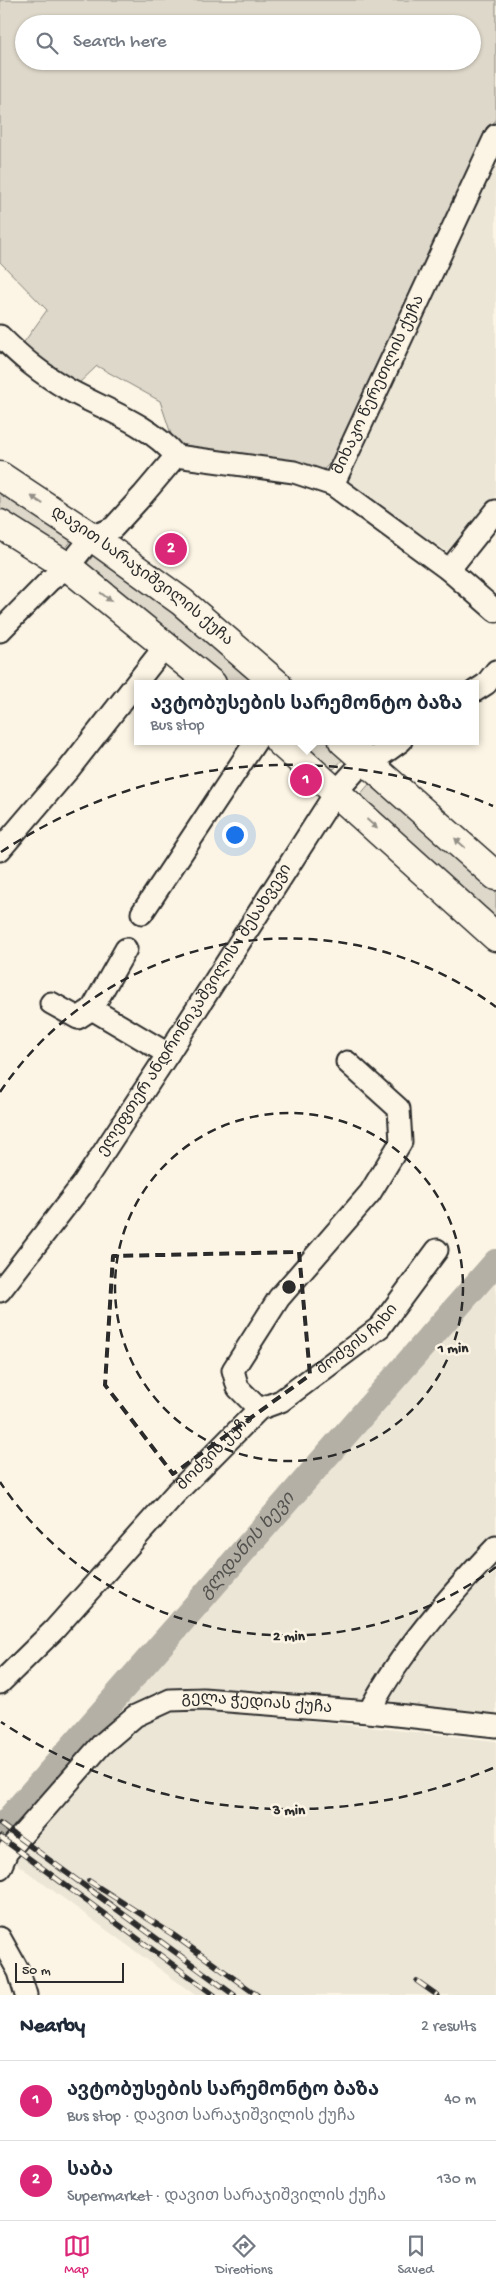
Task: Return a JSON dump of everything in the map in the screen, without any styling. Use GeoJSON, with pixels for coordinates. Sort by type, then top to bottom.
{"type":"FeatureCollection","features":[{"type":"Feature","properties":{"kind":"main road","name":"დავით სარაჯიშვილის ქუჩა"},"geometry":{"type":"LineString","coordinates":[[0,476],[92,537],[198,614],[272,680]]}},
{"type":"Feature","properties":{"kind":"main road"},"geometry":{"type":"LineString","coordinates":[[0,524],[68,567],[207,680]]}},
{"type":"Feature","properties":{"kind":"main road"},"geometry":{"type":"LineString","coordinates":[[283,745],[496,938]]}},
{"type":"Feature","properties":{"kind":"main road"},"geometry":{"type":"LineString","coordinates":[[348,745],[496,876]]}},
{"type":"Feature","properties":{"kind":"street","name":"მიხაკო წერეთლის ქუჩა"},"geometry":{"type":"LineString","coordinates":[[176,456],[294,472],[333,486],[496,134]]}},
{"type":"Feature","properties":{"kind":"street"},"geometry":{"type":"LineString","coordinates":[[0,336],[25,362],[69,390],[129,419],[164,442],[176,456],[113,528],[92,537],[68,567],[50,580],[0,631]]}},
{"type":"Feature","properties":{"kind":"street"},"geometry":{"type":"LineString","coordinates":[[333,486],[449,570],[496,611]]}},
{"type":"Feature","properties":{"kind":"street"},"geometry":{"type":"LineString","coordinates":[[449,570],[496,512]]}},
{"type":"Feature","properties":{"kind":"street"},"geometry":{"type":"LineString","coordinates":[[139,680],[166,645]]}},
{"type":"Feature","properties":{"kind":"street"},"geometry":{"type":"LineString","coordinates":[[479,689],[486,684],[496,671]]}},
{"type":"Feature","properties":{"kind":"street"},"geometry":{"type":"LineString","coordinates":[[0,850],[69,769],[134,686]]}},
{"type":"Feature","properties":{"kind":"street"},"geometry":{"type":"LineString","coordinates":[[142,913],[253,745]]}},
{"type":"Feature","properties":{"kind":"street","name":"ელეფთერ ანდრონიკაშვილის I შესახვევი"},"geometry":{"type":"LineString","coordinates":[[0,1291],[82,1185],[336,792],[365,760],[383,754],[395,745]]}},
{"type":"Feature","properties":{"kind":"street"},"geometry":{"type":"LineString","coordinates":[[51,1003],[78,1018],[92,1009],[126,949]]}},
{"type":"Feature","properties":{"kind":"street"},"geometry":{"type":"LineString","coordinates":[[92,1009],[168,1054]]}},
{"type":"Feature","properties":{"kind":"street","name":"მოძვის ქუჩა"},"geometry":{"type":"LineString","coordinates":[[0,1683],[54,1630],[175,1494],[259,1409],[238,1388],[233,1370],[279,1298],[370,1193],[401,1142],[399,1109],[347,1062]]}},
{"type":"Feature","properties":{"kind":"street","name":"მოძვის ჩიხი"},"geometry":{"type":"LineString","coordinates":[[259,1409],[281,1401],[380,1327],[437,1250]]}},
{"type":"Feature","properties":{"kind":"street"},"geometry":{"type":"LineString","coordinates":[[369,1712],[383,1684],[460,1585],[496,1547]]}},
{"type":"Feature","properties":{"kind":"street","name":"გელა ჭედიას ქუჩა"},"geometry":{"type":"LineString","coordinates":[[0,1868],[7,1852],[101,1746],[135,1716],[170,1700],[203,1699],[369,1712],[496,1726]]}},
{"type":"Feature","properties":{"kind":"street"},"geometry":{"type":"LineString","coordinates":[[0,1938],[19,1972],[26,1995]]}},
{"type":"Feature","properties":{"kind":"highlighted area"},"geometry":{"type":"Polygon","coordinates":[[[299,1252],[310,1375],[173,1474],[105,1385],[113,1256],[299,1252]]]}},
{"type":"Feature","properties":{"kind":"shaded area"},"geometry":{"type":"Polygon","coordinates":[[[0,0],[496,0],[496,118],[331,462],[323,470],[185,450],[172,437],[160,401],[97,366],[77,385],[22,345],[47,310],[0,262],[0,0]]]}},
{"type":"Feature","properties":{"kind":"shaded area"},"geometry":{"type":"Polygon","coordinates":[[[496,147],[496,495],[451,554],[342,481],[496,147]]]}},
{"type":"Feature","properties":{"kind":"shaded area"},"geometry":{"type":"Polygon","coordinates":[[[0,488],[74,537],[63,552],[0,515],[0,488]]]}},
{"type":"Feature","properties":{"kind":"shaded area"},"geometry":{"type":"Polygon","coordinates":[[[96,552],[102,552],[258,680],[221,680],[85,566],[96,552]]]}},
{"type":"Feature","properties":{"kind":"shaded area"},"geometry":{"type":"Polygon","coordinates":[[[299,745],[333,745],[343,759],[335,768],[328,771],[299,745]]]}},
{"type":"Feature","properties":{"kind":"shaded area"},"geometry":{"type":"Polygon","coordinates":[[[370,783],[376,783],[496,890],[496,922],[359,796],[370,783]]]}},
{"type":"Feature","properties":{"kind":"shaded area"},"geometry":{"type":"Polygon","coordinates":[[[496,1282],[496,1717],[398,1703],[194,1686],[114,1713],[190,1624],[496,1282]]]}},
{"type":"Feature","properties":{"kind":"shaded area"},"geometry":{"type":"Polygon","coordinates":[[[178,1706],[496,1741],[496,1995],[195,1995],[14,1862],[35,1835],[122,1737],[178,1706]]]}},
{"type":"Feature","properties":{"kind":"waterway","name":"გლდანის ხევი"},"geometry":{"type":"LineString","coordinates":[[0,1829],[496,1262]]}},
{"type":"Feature","properties":{"kind":"railway"},"geometry":{"type":"LineString","coordinates":[[0,1824],[234,1995]]}},
{"type":"Feature","properties":{"kind":"railway"},"geometry":{"type":"LineString","coordinates":[[0,1837],[214,1995]]}},
{"type":"Feature","properties":{"kind":"railway"},"geometry":{"type":"LineString","coordinates":[[89,1881],[172,1934],[257,1995]]}},
{"type":"Feature","properties":{"kind":"railway"},"geometry":{"type":"LineString","coordinates":[[417,1981],[437,1995]]}},
{"type":"Feature","properties":{"kind":"place","name":"საბა"},"geometry":{"type":"Point","coordinates":[171,549]}},
{"type":"Feature","properties":{"kind":"place","name":"ავტობუსების სარემონტო ბაზა"},"geometry":{"type":"Point","coordinates":[306,780]}}]}
